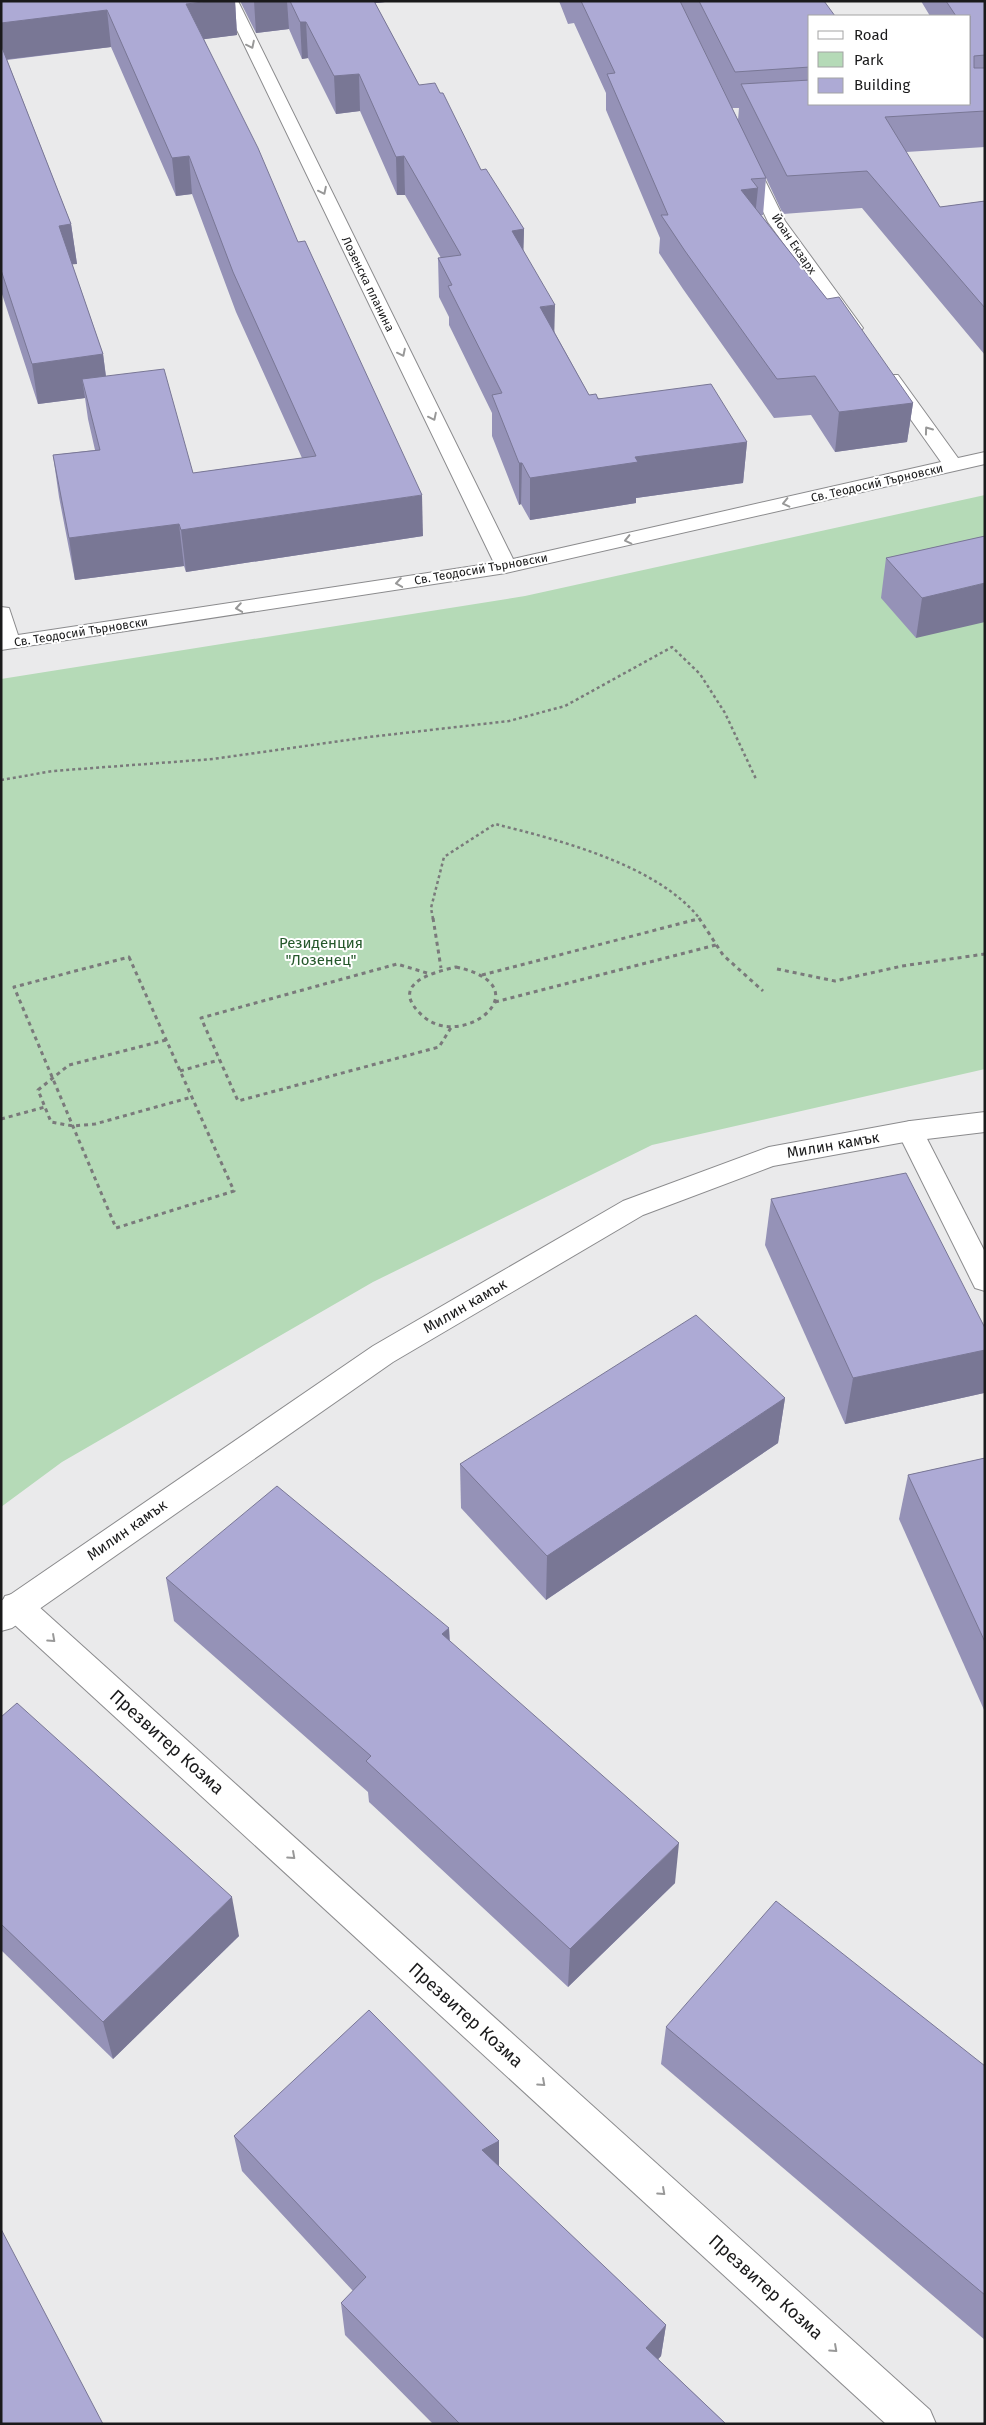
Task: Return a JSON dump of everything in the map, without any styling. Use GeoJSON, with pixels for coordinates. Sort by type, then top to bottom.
{"type":"FeatureCollection","features":[{"type":"Feature","properties":{"kind":"street","name":"Лозенска планина"},"geometry":{"type":"LineString","coordinates":[[230,1],[506,567]]}},
{"type":"Feature","properties":{"kind":"street","name":"Йоан Екзарх"},"geometry":{"type":"LineString","coordinates":[[742,151],[777,222],[862,340]]}},
{"type":"Feature","properties":{"kind":"street"},"geometry":{"type":"LineString","coordinates":[[880,364],[953,466]]}},
{"type":"Feature","properties":{"kind":"street","name":"Св. Теодосий Търновски"},"geometry":{"type":"LineString","coordinates":[[5,643],[506,567],[985,458]]}},
{"type":"Feature","properties":{"kind":"street"},"geometry":{"type":"LineString","coordinates":[[1,613],[5,643]]}},
{"type":"Feature","properties":{"kind":"street","name":"Милин камък"},"geometry":{"type":"LineString","coordinates":[[9,1612],[383,1354],[633,1208],[769,1157],[910,1131],[985,1122]]}},
{"type":"Feature","properties":{"kind":"street"},"geometry":{"type":"LineString","coordinates":[[910,1131],[985,1280]]}},
{"type":"Feature","properties":{"kind":"street","name":"Презвитер Козма"},"geometry":{"type":"LineString","coordinates":[[9,1612],[916,2424]]}},
{"type":"Feature","properties":{"kind":"path"},"geometry":{"type":"LineString","coordinates":[[1,780],[53,771],[213,759],[378,735],[509,721],[565,706],[672,647],[700,674],[725,713],[756,779]]}},
{"type":"Feature","properties":{"kind":"path"},"geometry":{"type":"LineString","coordinates":[[441,968],[431,908],[444,858],[496,824],[557,840],[610,860],[650,880],[692,910],[723,954],[763,991]]}},
{"type":"Feature","properties":{"kind":"path"},"geometry":{"type":"LineString","coordinates":[[482,975],[698,919]]}},
{"type":"Feature","properties":{"kind":"path"},"geometry":{"type":"LineString","coordinates":[[495,1002],[716,945]]}},
{"type":"Feature","properties":{"kind":"path"},"geometry":{"type":"LineString","coordinates":[[777,969],[835,980],[902,966],[985,954]]}},
{"type":"Feature","properties":{"kind":"path"},"geometry":{"type":"LineString","coordinates":[[129,958],[166,1040],[234,1191],[116,1228],[14,987],[129,958]]}},
{"type":"Feature","properties":{"kind":"path"},"geometry":{"type":"LineString","coordinates":[[428,973],[397,964],[201,1018],[238,1101],[439,1047],[452,1026]]}},
{"type":"Feature","properties":{"kind":"path"},"geometry":{"type":"LineString","coordinates":[[456,967],[470,969],[482,975],[491,983],[496,992],[495,1002],[490,1012],[480,1020],[466,1025],[438,1025],[426,1020],[411,1005],[410,996],[412,987],[428,973],[441,968],[456,967]]}},
{"type":"Feature","properties":{"kind":"path"},"geometry":{"type":"LineString","coordinates":[[166,1040],[69,1065],[52,1076],[38,1090],[51,1122],[73,1126],[95,1124],[192,1096]]}},
{"type":"Feature","properties":{"kind":"path"},"geometry":{"type":"LineString","coordinates":[[180,1071],[219,1060]]}},
{"type":"Feature","properties":{"kind":"path"},"geometry":{"type":"LineString","coordinates":[[1,1119],[45,1107]]}},
{"type":"Feature","properties":{"kind":"green space","name":"Резиденция \"Лозенец\""},"geometry":{"type":"Polygon","coordinates":[[[985,495],[985,1069],[652,1145],[373,1282],[62,1462],[1,1507],[1,679],[525,596],[985,495]]]}},
{"type":"Feature","properties":{"kind":"building"},"geometry":{"type":"Polygon","coordinates":[[[1,1],[212,1],[186,4],[258,148],[298,242],[305,241],[422,495],[181,530],[179,524],[69,538],[53,455],[100,450],[82,379],[164,369],[193,473],[316,456],[233,272],[189,156],[172,158],[107,10],[1,23],[1,1]]]}},
{"type":"Feature","properties":{"kind":"building"},"geometry":{"type":"Polygon","coordinates":[[[290,1],[374,1],[419,85],[435,83],[440,93],[443,93],[481,170],[486,169],[524,229],[512,231],[555,305],[540,307],[589,395],[596,394],[598,399],[711,384],[747,442],[635,457],[638,462],[530,478],[522,463],[519,463],[492,395],[502,393],[448,286],[452,285],[438,258],[461,255],[404,156],[396,157],[359,74],[334,76],[306,22],[300,22],[290,1]]]}},
{"type":"Feature","properties":{"kind":"building"},"geometry":{"type":"Polygon","coordinates":[[[581,1],[680,1],[766,178],[751,179],[758,188],[741,190],[827,299],[839,297],[913,403],[839,412],[815,376],[777,379],[661,215],[668,215],[607,74],[615,73],[581,1]]]}},
{"type":"Feature","properties":{"kind":"building"},"geometry":{"type":"Polygon","coordinates":[[[699,1],[824,1],[834,15],[808,15],[808,67],[735,72],[699,1]]]}},
{"type":"Feature","properties":{"kind":"building"},"geometry":{"type":"Polygon","coordinates":[[[946,1],[985,1],[985,55],[974,56],[974,68],[985,68],[985,111],[885,117],[940,207],[985,201],[985,308],[867,171],[787,176],[741,84],[808,80],[808,105],[971,105],[971,15],[955,15],[946,1]]]}},
{"type":"Feature","properties":{"kind":"building"},"geometry":{"type":"Polygon","coordinates":[[[1,45],[71,224],[59,226],[103,354],[32,364],[1,270],[1,45]]]}},
{"type":"Feature","properties":{"kind":"building"},"geometry":{"type":"Polygon","coordinates":[[[985,536],[985,583],[922,598],[886,558],[985,536]]]}},
{"type":"Feature","properties":{"kind":"building"},"geometry":{"type":"Polygon","coordinates":[[[906,1173],[985,1328],[985,1350],[853,1378],[771,1199],[906,1173]]]}},
{"type":"Feature","properties":{"kind":"building"},"geometry":{"type":"Polygon","coordinates":[[[696,1315],[785,1398],[547,1556],[460,1464],[696,1315]]]}},
{"type":"Feature","properties":{"kind":"building"},"geometry":{"type":"Polygon","coordinates":[[[985,1458],[985,1642],[908,1475],[985,1458]]]}},
{"type":"Feature","properties":{"kind":"building"},"geometry":{"type":"Polygon","coordinates":[[[277,1486],[449,1628],[442,1634],[679,1843],[570,1949],[366,1761],[371,1756],[166,1578],[277,1486]]]}},
{"type":"Feature","properties":{"kind":"building"},"geometry":{"type":"Polygon","coordinates":[[[17,1703],[232,1897],[103,2022],[1,1924],[1,1717],[17,1703]]]}},
{"type":"Feature","properties":{"kind":"building"},"geometry":{"type":"Polygon","coordinates":[[[776,1901],[985,2066],[985,2295],[666,2027],[776,1901]]]}},
{"type":"Feature","properties":{"kind":"building"},"geometry":{"type":"Polygon","coordinates":[[[369,2010],[499,2141],[482,2150],[666,2325],[646,2348],[726,2424],[460,2424],[341,2303],[366,2277],[234,2136],[369,2010]]]}},
{"type":"Feature","properties":{"kind":"building"},"geometry":{"type":"Polygon","coordinates":[[[1,2229],[103,2424],[1,2424],[1,2229]]]}}]}
